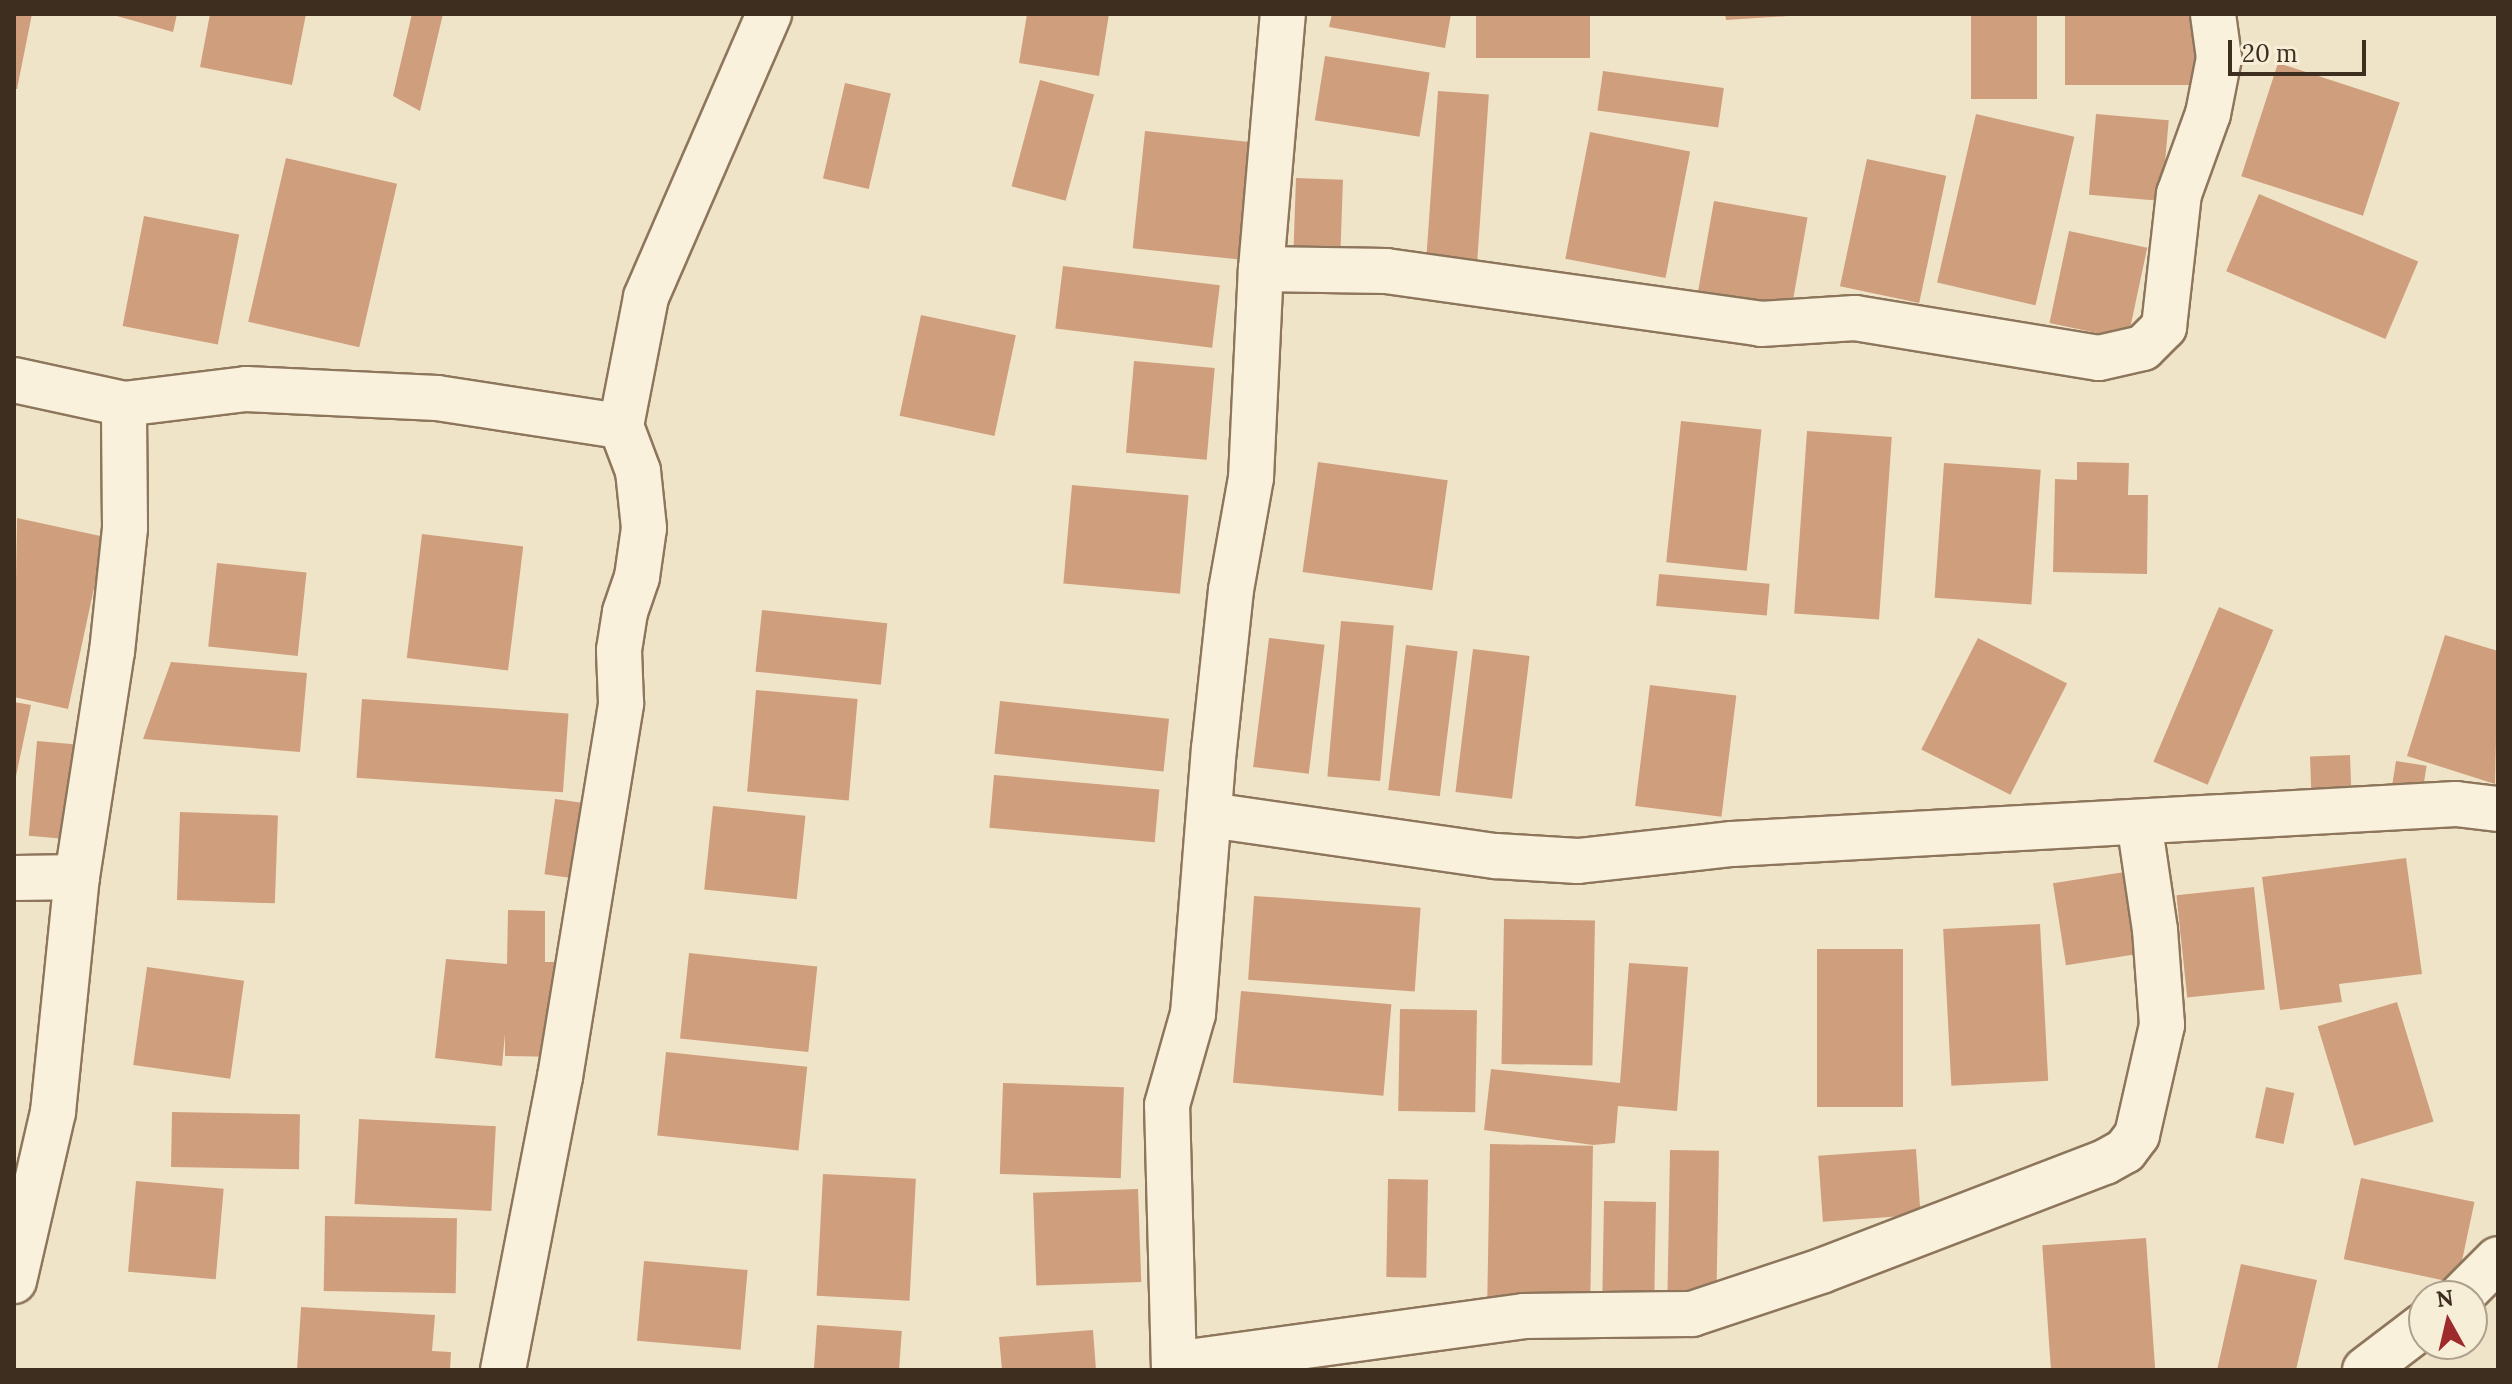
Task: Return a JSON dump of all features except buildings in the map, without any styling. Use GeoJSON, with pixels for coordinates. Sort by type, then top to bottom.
{"type":"FeatureCollection","features":[{"type":"Feature","properties":{"kind":"street"},"geometry":{"type":"LineString","coordinates":[[503,1370],[560,1077],[621,703],[619,650],[625,612],[637,577],[644,528],[638,471],[621,426],[646,297],[769,14]]}},
{"type":"Feature","properties":{"kind":"street"},"geometry":{"type":"LineString","coordinates":[[1283,14],[1261,269],[1251,478],[1231,590],[1193,1014],[1167,1105],[1174,1367],[1524,1316],[1692,1314],[1821,1271],[2115,1156],[2137,1135],[2162,1025],[2155,930],[2139,822]]}},
{"type":"Feature","properties":{"kind":"street"},"geometry":{"type":"LineString","coordinates":[[1261,269],[1386,271],[1761,324],[1855,318],[2099,358],[2143,348],[2164,327],[2179,194],[2208,114],[2219,58],[2213,14]]}},
{"type":"Feature","properties":{"kind":"street"},"geometry":{"type":"LineString","coordinates":[[14,380],[124,404],[246,389],[437,398],[621,426]]}},
{"type":"Feature","properties":{"kind":"street"},"geometry":{"type":"LineString","coordinates":[[14,1281],[53,1112],[77,877],[125,528],[124,404]]}},
{"type":"Feature","properties":{"kind":"street"},"geometry":{"type":"LineString","coordinates":[[1210,815],[1496,856],[1578,861],[1732,844],[2456,804],[2498,809]]}},
{"type":"Feature","properties":{"kind":"street"},"geometry":{"type":"LineString","coordinates":[[14,878],[77,877]]}},
{"type":"Feature","properties":{"kind":"street"},"geometry":{"type":"LineString","coordinates":[[2477,1280],[2498,1259]]}},
{"type":"Feature","properties":{"kind":"street"},"geometry":{"type":"LineString","coordinates":[[2365,1370],[2408,1337]]}}]}
